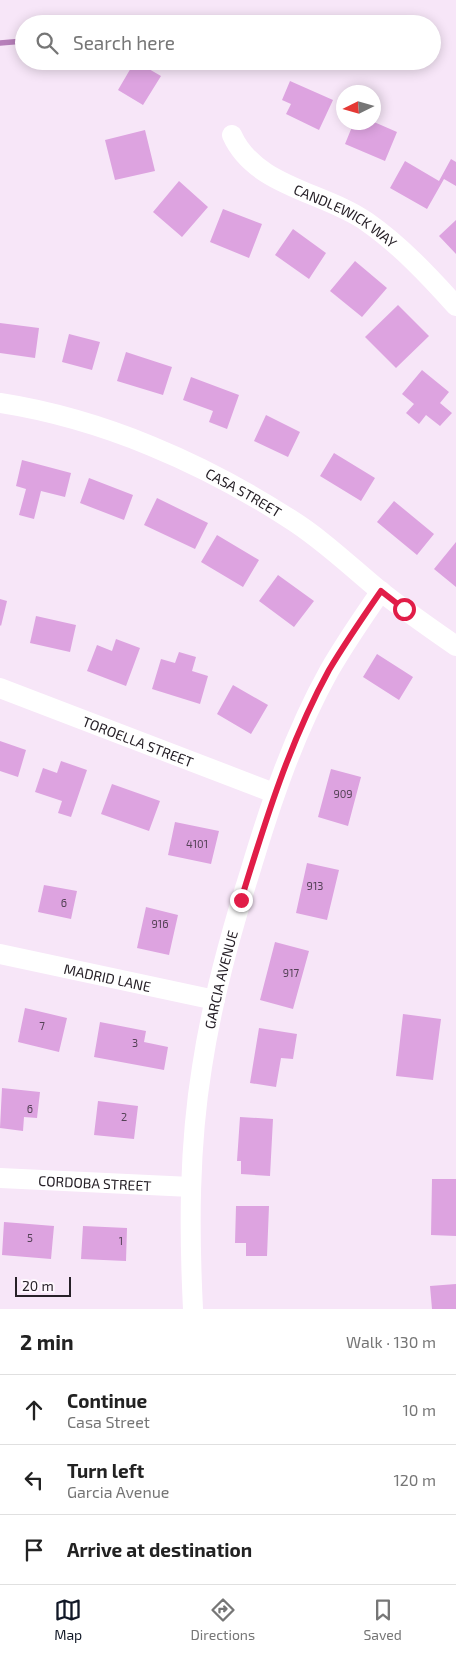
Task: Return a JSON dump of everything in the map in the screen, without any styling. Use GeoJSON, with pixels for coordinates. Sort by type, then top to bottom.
{"type":"FeatureCollection","features":[{"type":"Feature","properties":{"kind":"street","name":"CANDLEWICK WAY"},"geometry":{"type":"LineString","coordinates":[[232,135],[237,146],[258,167],[366,221],[391,242],[456,306]]}},
{"type":"Feature","properties":{"kind":"street","name":"CASA STREET"},"geometry":{"type":"LineString","coordinates":[[0,403],[58,415],[152,445],[197,466],[290,519],[321,540],[381,591],[456,646]]}},
{"type":"Feature","properties":{"kind":"street","name":"GARCIA AVENUE"},"geometry":{"type":"LineString","coordinates":[[193,1309],[189,1210],[202,1067],[215,1000],[241,900],[274,793],[297,738],[329,672],[381,591]]}},
{"type":"Feature","properties":{"kind":"street","name":"TOROELLA STREET"},"geometry":{"type":"LineString","coordinates":[[0,688],[274,793]]}},
{"type":"Feature","properties":{"kind":"street","name":"MADRID LANE"},"geometry":{"type":"LineString","coordinates":[[0,954],[215,1000]]}},
{"type":"Feature","properties":{"kind":"street","name":"CORDOBA STREET"},"geometry":{"type":"LineString","coordinates":[[0,1178],[191,1187]]}},
{"type":"Feature","properties":{"kind":"building"},"geometry":{"type":"Polygon","coordinates":[[[130,70],[151,70],[161,76],[143,105],[118,90],[130,70]]]}},
{"type":"Feature","properties":{"kind":"building"},"geometry":{"type":"Polygon","coordinates":[[[290,81],[333,100],[319,130],[286,114],[291,104],[282,100],[290,81]]]}},
{"type":"Feature","properties":{"kind":"building"},"geometry":{"type":"Polygon","coordinates":[[[381,125],[397,132],[385,161],[345,144],[351,130],[381,130],[381,125]]]}},
{"type":"Feature","properties":{"kind":"building"},"geometry":{"type":"Polygon","coordinates":[[[145,130],[155,171],[115,180],[105,140],[145,130]]]}},
{"type":"Feature","properties":{"kind":"building"},"geometry":{"type":"Polygon","coordinates":[[[451,159],[456,162],[456,186],[444,179],[427,209],[390,188],[405,161],[439,181],[451,159]]]}},
{"type":"Feature","properties":{"kind":"building"},"geometry":{"type":"Polygon","coordinates":[[[179,181],[208,207],[182,237],[153,212],[179,181]]]}},
{"type":"Feature","properties":{"kind":"building"},"geometry":{"type":"Polygon","coordinates":[[[223,209],[262,224],[249,258],[210,242],[223,209]]]}},
{"type":"Feature","properties":{"kind":"building"},"geometry":{"type":"Polygon","coordinates":[[[456,220],[456,254],[439,236],[456,220]]]}},
{"type":"Feature","properties":{"kind":"building"},"geometry":{"type":"Polygon","coordinates":[[[293,229],[326,253],[309,279],[275,255],[293,229]]]}},
{"type":"Feature","properties":{"kind":"building"},"geometry":{"type":"Polygon","coordinates":[[[355,261],[387,288],[362,317],[330,291],[355,261]]]}},
{"type":"Feature","properties":{"kind":"building"},"geometry":{"type":"Polygon","coordinates":[[[398,305],[429,336],[396,368],[365,337],[398,305]]]}},
{"type":"Feature","properties":{"kind":"building"},"geometry":{"type":"Polygon","coordinates":[[[0,323],[39,328],[35,358],[0,353],[0,323]]]}},
{"type":"Feature","properties":{"kind":"building"},"geometry":{"type":"Polygon","coordinates":[[[69,334],[100,342],[92,370],[62,362],[69,334]]]}},
{"type":"Feature","properties":{"kind":"building"},"geometry":{"type":"Polygon","coordinates":[[[126,352],[172,367],[163,395],[117,381],[126,352]]]}},
{"type":"Feature","properties":{"kind":"building"},"geometry":{"type":"Polygon","coordinates":[[[422,370],[449,392],[440,403],[452,413],[440,426],[426,415],[419,424],[406,413],[414,404],[402,394],[422,370]]]}},
{"type":"Feature","properties":{"kind":"building"},"geometry":{"type":"Polygon","coordinates":[[[191,377],[239,395],[227,429],[209,422],[213,411],[183,400],[191,377]]]}},
{"type":"Feature","properties":{"kind":"building"},"geometry":{"type":"Polygon","coordinates":[[[266,415],[300,432],[288,457],[254,441],[266,415]]]}},
{"type":"Feature","properties":{"kind":"building"},"geometry":{"type":"Polygon","coordinates":[[[334,453],[375,478],[361,501],[320,476],[334,453]]]}},
{"type":"Feature","properties":{"kind":"building"},"geometry":{"type":"Polygon","coordinates":[[[22,460],[71,473],[65,497],[41,491],[34,519],[19,515],[26,489],[16,486],[22,460]]]}},
{"type":"Feature","properties":{"kind":"building"},"geometry":{"type":"Polygon","coordinates":[[[89,478],[133,495],[124,520],[80,503],[89,478]]]}},
{"type":"Feature","properties":{"kind":"building"},"geometry":{"type":"Polygon","coordinates":[[[157,498],[208,523],[195,549],[144,525],[157,498]]]}},
{"type":"Feature","properties":{"kind":"building"},"geometry":{"type":"Polygon","coordinates":[[[394,501],[434,534],[417,555],[377,522],[394,501]]]}},
{"type":"Feature","properties":{"kind":"building"},"geometry":{"type":"Polygon","coordinates":[[[217,535],[259,560],[243,587],[201,562],[217,535]]]}},
{"type":"Feature","properties":{"kind":"building"},"geometry":{"type":"Polygon","coordinates":[[[456,542],[456,587],[434,569],[456,542]]]}},
{"type":"Feature","properties":{"kind":"building"},"geometry":{"type":"Polygon","coordinates":[[[278,575],[314,601],[294,627],[259,601],[278,575]]]}},
{"type":"Feature","properties":{"kind":"building"},"geometry":{"type":"Polygon","coordinates":[[[0,599],[7,601],[1,626],[0,625],[0,599]]]}},
{"type":"Feature","properties":{"kind":"building"},"geometry":{"type":"Polygon","coordinates":[[[36,616],[76,625],[70,652],[30,643],[36,616]]]}},
{"type":"Feature","properties":{"kind":"building"},"geometry":{"type":"Polygon","coordinates":[[[116,639],[140,648],[126,686],[87,671],[97,645],[112,651],[116,639]]]}},
{"type":"Feature","properties":{"kind":"building"},"geometry":{"type":"Polygon","coordinates":[[[179,652],[196,657],[192,671],[208,676],[200,704],[152,689],[161,659],[175,663],[179,652]]]}},
{"type":"Feature","properties":{"kind":"building"},"geometry":{"type":"Polygon","coordinates":[[[377,654],[413,677],[399,700],[363,677],[377,654]]]}},
{"type":"Feature","properties":{"kind":"building"},"geometry":{"type":"Polygon","coordinates":[[[233,685],[268,705],[251,734],[217,714],[233,685]]]}},
{"type":"Feature","properties":{"kind":"building"},"geometry":{"type":"Polygon","coordinates":[[[0,741],[26,750],[18,777],[0,771],[0,741]]]}},
{"type":"Feature","properties":{"kind":"building"},"geometry":{"type":"Polygon","coordinates":[[[61,761],[87,770],[71,817],[58,813],[62,801],[35,792],[43,768],[57,773],[61,761]]]}},
{"type":"Feature","properties":{"kind":"building"},"geometry":{"type":"Polygon","coordinates":[[[331,769],[361,777],[348,826],[318,817],[331,769]]]}},
{"type":"Feature","properties":{"kind":"building"},"geometry":{"type":"Polygon","coordinates":[[[112,784],[160,801],[149,831],[101,814],[112,784]]]}},
{"type":"Feature","properties":{"kind":"building"},"geometry":{"type":"Polygon","coordinates":[[[175,822],[219,831],[211,864],[168,855],[175,822]]]}},
{"type":"Feature","properties":{"kind":"building"},"geometry":{"type":"Polygon","coordinates":[[[307,863],[339,870],[327,920],[296,913],[307,863]]]}},
{"type":"Feature","properties":{"kind":"building"},"geometry":{"type":"Polygon","coordinates":[[[44,885],[77,891],[71,919],[38,912],[44,885]]]}},
{"type":"Feature","properties":{"kind":"building"},"geometry":{"type":"Polygon","coordinates":[[[146,907],[178,915],[169,955],[137,948],[146,907]]]}},
{"type":"Feature","properties":{"kind":"building"},"geometry":{"type":"Polygon","coordinates":[[[275,942],[309,951],[293,1009],[260,1000],[275,942]]]}},
{"type":"Feature","properties":{"kind":"building"},"geometry":{"type":"Polygon","coordinates":[[[25,1008],[67,1018],[59,1052],[18,1042],[25,1008]]]}},
{"type":"Feature","properties":{"kind":"building"},"geometry":{"type":"Polygon","coordinates":[[[403,1014],[441,1019],[433,1080],[396,1076],[403,1014]]]}},
{"type":"Feature","properties":{"kind":"building"},"geometry":{"type":"Polygon","coordinates":[[[100,1022],[146,1031],[144,1042],[168,1047],[164,1070],[94,1057],[100,1022]]]}},
{"type":"Feature","properties":{"kind":"building"},"geometry":{"type":"Polygon","coordinates":[[[259,1028],[297,1034],[293,1059],[281,1058],[276,1087],[250,1083],[259,1028]]]}},
{"type":"Feature","properties":{"kind":"building"},"geometry":{"type":"Polygon","coordinates":[[[2,1088],[40,1092],[37,1118],[24,1117],[23,1131],[0,1128],[2,1088]]]}},
{"type":"Feature","properties":{"kind":"building"},"geometry":{"type":"Polygon","coordinates":[[[98,1101],[138,1106],[134,1139],[94,1135],[98,1101]]]}},
{"type":"Feature","properties":{"kind":"building"},"geometry":{"type":"Polygon","coordinates":[[[240,1117],[273,1119],[270,1176],[241,1174],[241,1161],[237,1161],[240,1117]]]}},
{"type":"Feature","properties":{"kind":"building"},"geometry":{"type":"Polygon","coordinates":[[[432,1179],[456,1179],[456,1236],[431,1235],[432,1179]]]}},
{"type":"Feature","properties":{"kind":"building"},"geometry":{"type":"Polygon","coordinates":[[[236,1206],[269,1206],[267,1256],[246,1256],[246,1243],[235,1243],[236,1206]]]}},
{"type":"Feature","properties":{"kind":"building"},"geometry":{"type":"Polygon","coordinates":[[[4,1222],[54,1226],[51,1259],[2,1255],[4,1222]]]}},
{"type":"Feature","properties":{"kind":"building"},"geometry":{"type":"Polygon","coordinates":[[[83,1226],[127,1228],[126,1261],[81,1259],[83,1226]]]}},
{"type":"Feature","properties":{"kind":"building"},"geometry":{"type":"Polygon","coordinates":[[[456,1284],[456,1309],[432,1309],[430,1286],[456,1284]]]}},
{"type":"Feature","properties":{"kind":"waterway"},"geometry":{"type":"LineString","coordinates":[[0,43],[15,42]]}},
{"type":"Feature","properties":{"kind":"route"},"geometry":{"type":"LineString","coordinates":[[241,900],[274,793],[297,738],[329,672],[347,640],[381,591],[404,609]]}}]}
